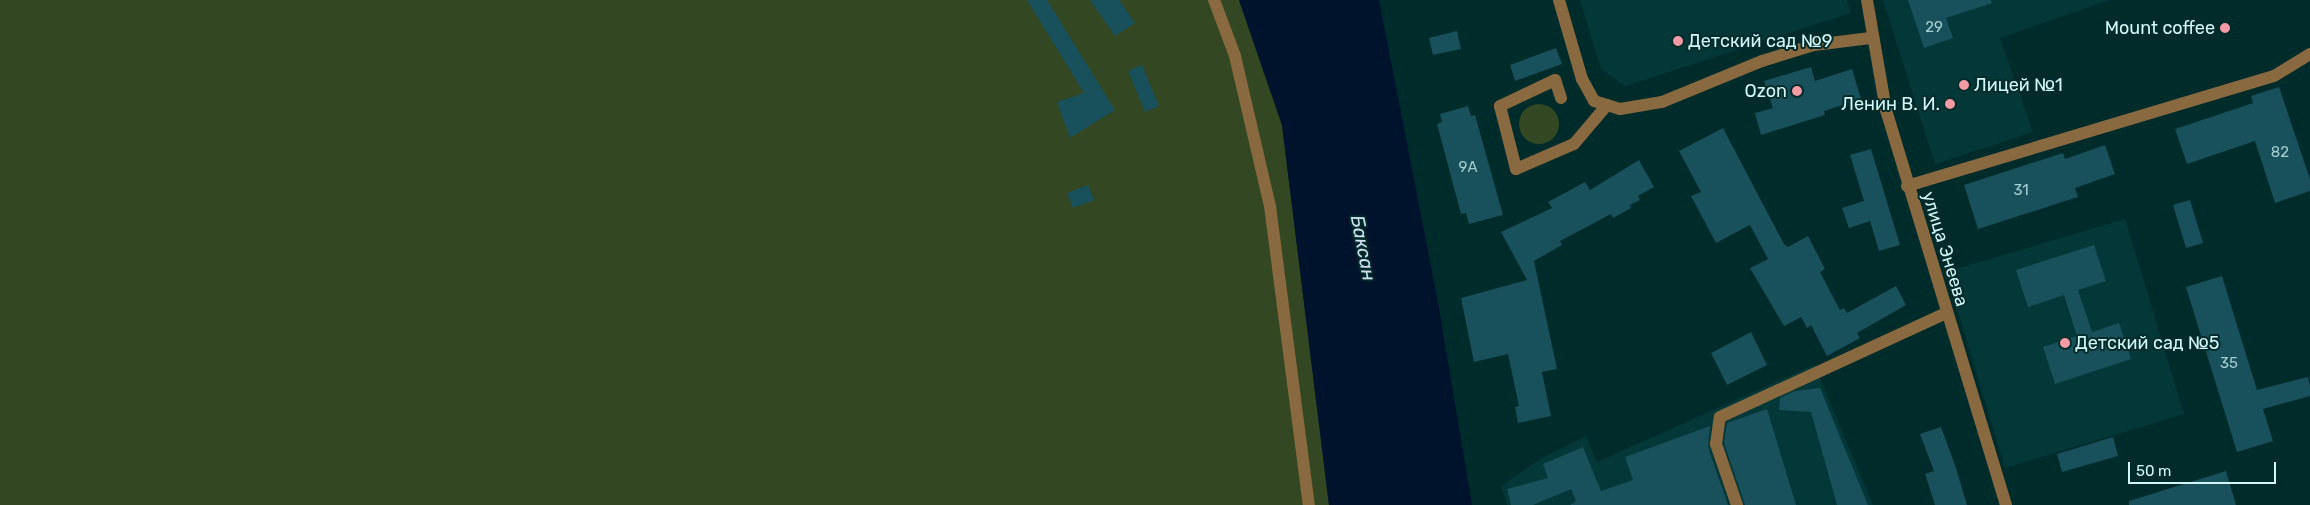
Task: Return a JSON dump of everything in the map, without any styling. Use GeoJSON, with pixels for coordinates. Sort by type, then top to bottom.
{"type":"FeatureCollection","features":[{"type":"Feature","properties":{"kind":"street"},"geometry":{"type":"LineString","coordinates":[[1214,0],[1235,56],[1270,206],[1309,505]]}},
{"type":"Feature","properties":{"kind":"street"},"geometry":{"type":"LineString","coordinates":[[1559,0],[1582,79],[1594,101],[1620,109],[1662,102],[1762,61],[1814,45],[1871,38]]}},
{"type":"Feature","properties":{"kind":"street","name":"улица Энеева"},"geometry":{"type":"LineString","coordinates":[[1867,0],[1871,38],[1886,110],[1907,186],[2006,505]]}},
{"type":"Feature","properties":{"kind":"street"},"geometry":{"type":"LineString","coordinates":[[1907,186],[2274,76],[2310,54]]}},
{"type":"Feature","properties":{"kind":"street"},"geometry":{"type":"LineString","coordinates":[[1561,98],[1555,80],[1500,106],[1516,169],[1574,144],[1606,105]]}},
{"type":"Feature","properties":{"kind":"street"},"geometry":{"type":"LineString","coordinates":[[1737,505],[1716,444],[1720,417],[1946,313]]}},
{"type":"Feature","properties":{"kind":"shaded area","name":"Детский сад №9"},"geometry":{"type":"Polygon","coordinates":[[[1580,0],[1847,0],[1851,13],[1625,86],[1601,69],[1580,0]]]}},
{"type":"Feature","properties":{"kind":"shaded area","name":"Лицей №1"},"geometry":{"type":"Polygon","coordinates":[[[1883,0],[2110,0],[2000,38],[2033,132],[1935,164],[1883,0]]]}},
{"type":"Feature","properties":{"kind":"shaded area","name":"Детский сад №5"},"geometry":{"type":"Polygon","coordinates":[[[2125,219],[2184,414],[2005,468],[1946,272],[2125,219]]]}},
{"type":"Feature","properties":{"kind":"shaded area"},"geometry":{"type":"Polygon","coordinates":[[[1814,365],[1873,505],[1507,505],[1501,486],[1542,458],[1586,436],[1597,462],[1814,365]]]}},
{"type":"Feature","properties":{"kind":"green space"},"geometry":{"type":"Polygon","coordinates":[[[0,0],[1239,0],[1282,125],[1329,505],[0,505],[0,0]]]}},
{"type":"Feature","properties":{"kind":"green space"},"geometry":{"type":"Polygon","coordinates":[[[1543,104],[1550,107],[1556,113],[1559,124],[1558,132],[1550,141],[1543,144],[1535,144],[1528,141],[1520,132],[1519,120],[1522,113],[1531,105],[1543,104]]]}},
{"type":"Feature","properties":{"kind":"water","name":"Баксан"},"geometry":{"type":"Polygon","coordinates":[[[1239,0],[1379,0],[1438,302],[1472,505],[1329,505],[1282,125],[1239,0]]]}},
{"type":"Feature","properties":{"kind":"building"},"geometry":{"type":"Polygon","coordinates":[[[1027,0],[1047,0],[1115,110],[1070,138],[1057,102],[1084,93],[1027,0]]]}},
{"type":"Feature","properties":{"kind":"building"},"geometry":{"type":"Polygon","coordinates":[[[1090,0],[1119,0],[1135,23],[1115,36],[1090,0]]]}},
{"type":"Feature","properties":{"kind":"building"},"geometry":{"type":"Polygon","coordinates":[[[1908,0],[1991,0],[1992,3],[1946,18],[1953,38],[1924,48],[1908,0]]]}},
{"type":"Feature","properties":{"kind":"building"},"geometry":{"type":"Polygon","coordinates":[[[1457,31],[1461,49],[1433,55],[1429,38],[1457,31]]]}},
{"type":"Feature","properties":{"kind":"building"},"geometry":{"type":"Polygon","coordinates":[[[1556,48],[1562,64],[1515,81],[1510,65],[1556,48]]]}},
{"type":"Feature","properties":{"kind":"building"},"geometry":{"type":"Polygon","coordinates":[[[1142,65],[1159,106],[1145,112],[1128,71],[1142,65]]]}},
{"type":"Feature","properties":{"kind":"building"},"geometry":{"type":"Polygon","coordinates":[[[1811,67],[1815,81],[1852,69],[1861,99],[1824,111],[1825,115],[1761,135],[1755,113],[1773,108],[1764,81],[1811,67]]]}},
{"type":"Feature","properties":{"kind":"building"},"geometry":{"type":"Polygon","coordinates":[[[2279,87],[2310,179],[2310,191],[2275,203],[2255,141],[2187,164],[2175,129],[2253,103],[2251,96],[2279,87]]]}},
{"type":"Feature","properties":{"kind":"building"},"geometry":{"type":"Polygon","coordinates":[[[1468,106],[1471,116],[1475,115],[1503,215],[1469,224],[1466,213],[1461,214],[1437,124],[1442,122],[1440,114],[1468,106]]]}},
{"type":"Feature","properties":{"kind":"building"},"geometry":{"type":"Polygon","coordinates":[[[1723,128],[1784,244],[1788,247],[1808,236],[1825,269],[1820,272],[1840,310],[1844,308],[1847,313],[1896,286],[1906,305],[1857,333],[1860,338],[1827,356],[1811,325],[1807,328],[1801,317],[1784,326],[1750,268],[1768,259],[1750,225],[1716,243],[1691,196],[1701,192],[1679,151],[1723,128]]]}},
{"type":"Feature","properties":{"kind":"building"},"geometry":{"type":"Polygon","coordinates":[[[2105,145],[2115,174],[2075,188],[2078,197],[1978,229],[1964,185],[2063,153],[2065,159],[2105,145]]]}},
{"type":"Feature","properties":{"kind":"building"},"geometry":{"type":"Polygon","coordinates":[[[1871,149],[1900,245],[1879,251],[1870,221],[1849,228],[1842,208],[1864,201],[1850,155],[1871,149]]]}},
{"type":"Feature","properties":{"kind":"building"},"geometry":{"type":"Polygon","coordinates":[[[1639,160],[1654,187],[1638,196],[1640,200],[1630,205],[1631,208],[1613,218],[1611,214],[1560,241],[1562,245],[1534,261],[1557,369],[1542,372],[1551,416],[1518,423],[1515,407],[1519,406],[1508,354],[1474,362],[1461,298],[1527,280],[1501,232],[1552,208],[1548,202],[1585,182],[1590,190],[1639,160]]]}},
{"type":"Feature","properties":{"kind":"building"},"geometry":{"type":"Polygon","coordinates":[[[1088,185],[1094,200],[1073,208],[1067,193],[1088,185]]]}},
{"type":"Feature","properties":{"kind":"building"},"geometry":{"type":"Polygon","coordinates":[[[2190,200],[2203,243],[2186,248],[2173,205],[2190,200]]]}},
{"type":"Feature","properties":{"kind":"building"},"geometry":{"type":"Polygon","coordinates":[[[2094,245],[2106,281],[2078,290],[2092,332],[2119,323],[2131,359],[2055,384],[2043,347],[2077,336],[2064,295],[2028,307],[2016,270],[2094,245]]]}},
{"type":"Feature","properties":{"kind":"building"},"geometry":{"type":"Polygon","coordinates":[[[2222,276],[2257,390],[2308,377],[2310,386],[2310,396],[2263,409],[2273,441],[2237,452],[2186,287],[2222,276]]]}},
{"type":"Feature","properties":{"kind":"building"},"geometry":{"type":"Polygon","coordinates":[[[1751,332],[1767,365],[1727,385],[1711,353],[1751,332]]]}},
{"type":"Feature","properties":{"kind":"building"},"geometry":{"type":"Polygon","coordinates":[[[1820,388],[1868,505],[1837,505],[1811,412],[1779,410],[1780,398],[1795,391],[1820,388]]]}},
{"type":"Feature","properties":{"kind":"building"},"geometry":{"type":"Polygon","coordinates":[[[1767,409],[1796,505],[1745,505],[1724,443],[1727,423],[1767,409]]]}},
{"type":"Feature","properties":{"kind":"building"},"geometry":{"type":"Polygon","coordinates":[[[1710,426],[1708,447],[1728,505],[1570,505],[1576,501],[1571,489],[1533,505],[1511,505],[1507,489],[1548,478],[1543,464],[1583,447],[1601,491],[1633,480],[1625,457],[1710,426]]]}},
{"type":"Feature","properties":{"kind":"building"},"geometry":{"type":"Polygon","coordinates":[[[1941,427],[1967,505],[1935,505],[1925,474],[1934,471],[1920,434],[1941,427]]]}},
{"type":"Feature","properties":{"kind":"building"},"geometry":{"type":"Polygon","coordinates":[[[2113,437],[2118,456],[2062,472],[2057,454],[2113,437]]]}},
{"type":"Feature","properties":{"kind":"building"},"geometry":{"type":"Polygon","coordinates":[[[2226,471],[2236,505],[2129,505],[2129,501],[2226,471]]]}},
{"type":"Feature","properties":{"kind":"place","name":"Mount coffee"},"geometry":{"type":"Point","coordinates":[2225,28]}},
{"type":"Feature","properties":{"kind":"place","name":"Детский сад №9"},"geometry":{"type":"Point","coordinates":[1678,41]}},
{"type":"Feature","properties":{"kind":"place","name":"Лицей №1"},"geometry":{"type":"Point","coordinates":[1964,85]}},
{"type":"Feature","properties":{"kind":"place","name":"Ozon"},"geometry":{"type":"Point","coordinates":[1797,91]}},
{"type":"Feature","properties":{"kind":"place","name":"Ленин В. И."},"geometry":{"type":"Point","coordinates":[1950,104]}},
{"type":"Feature","properties":{"kind":"place","name":"Детский сад №5"},"geometry":{"type":"Point","coordinates":[2065,343]}}]}
